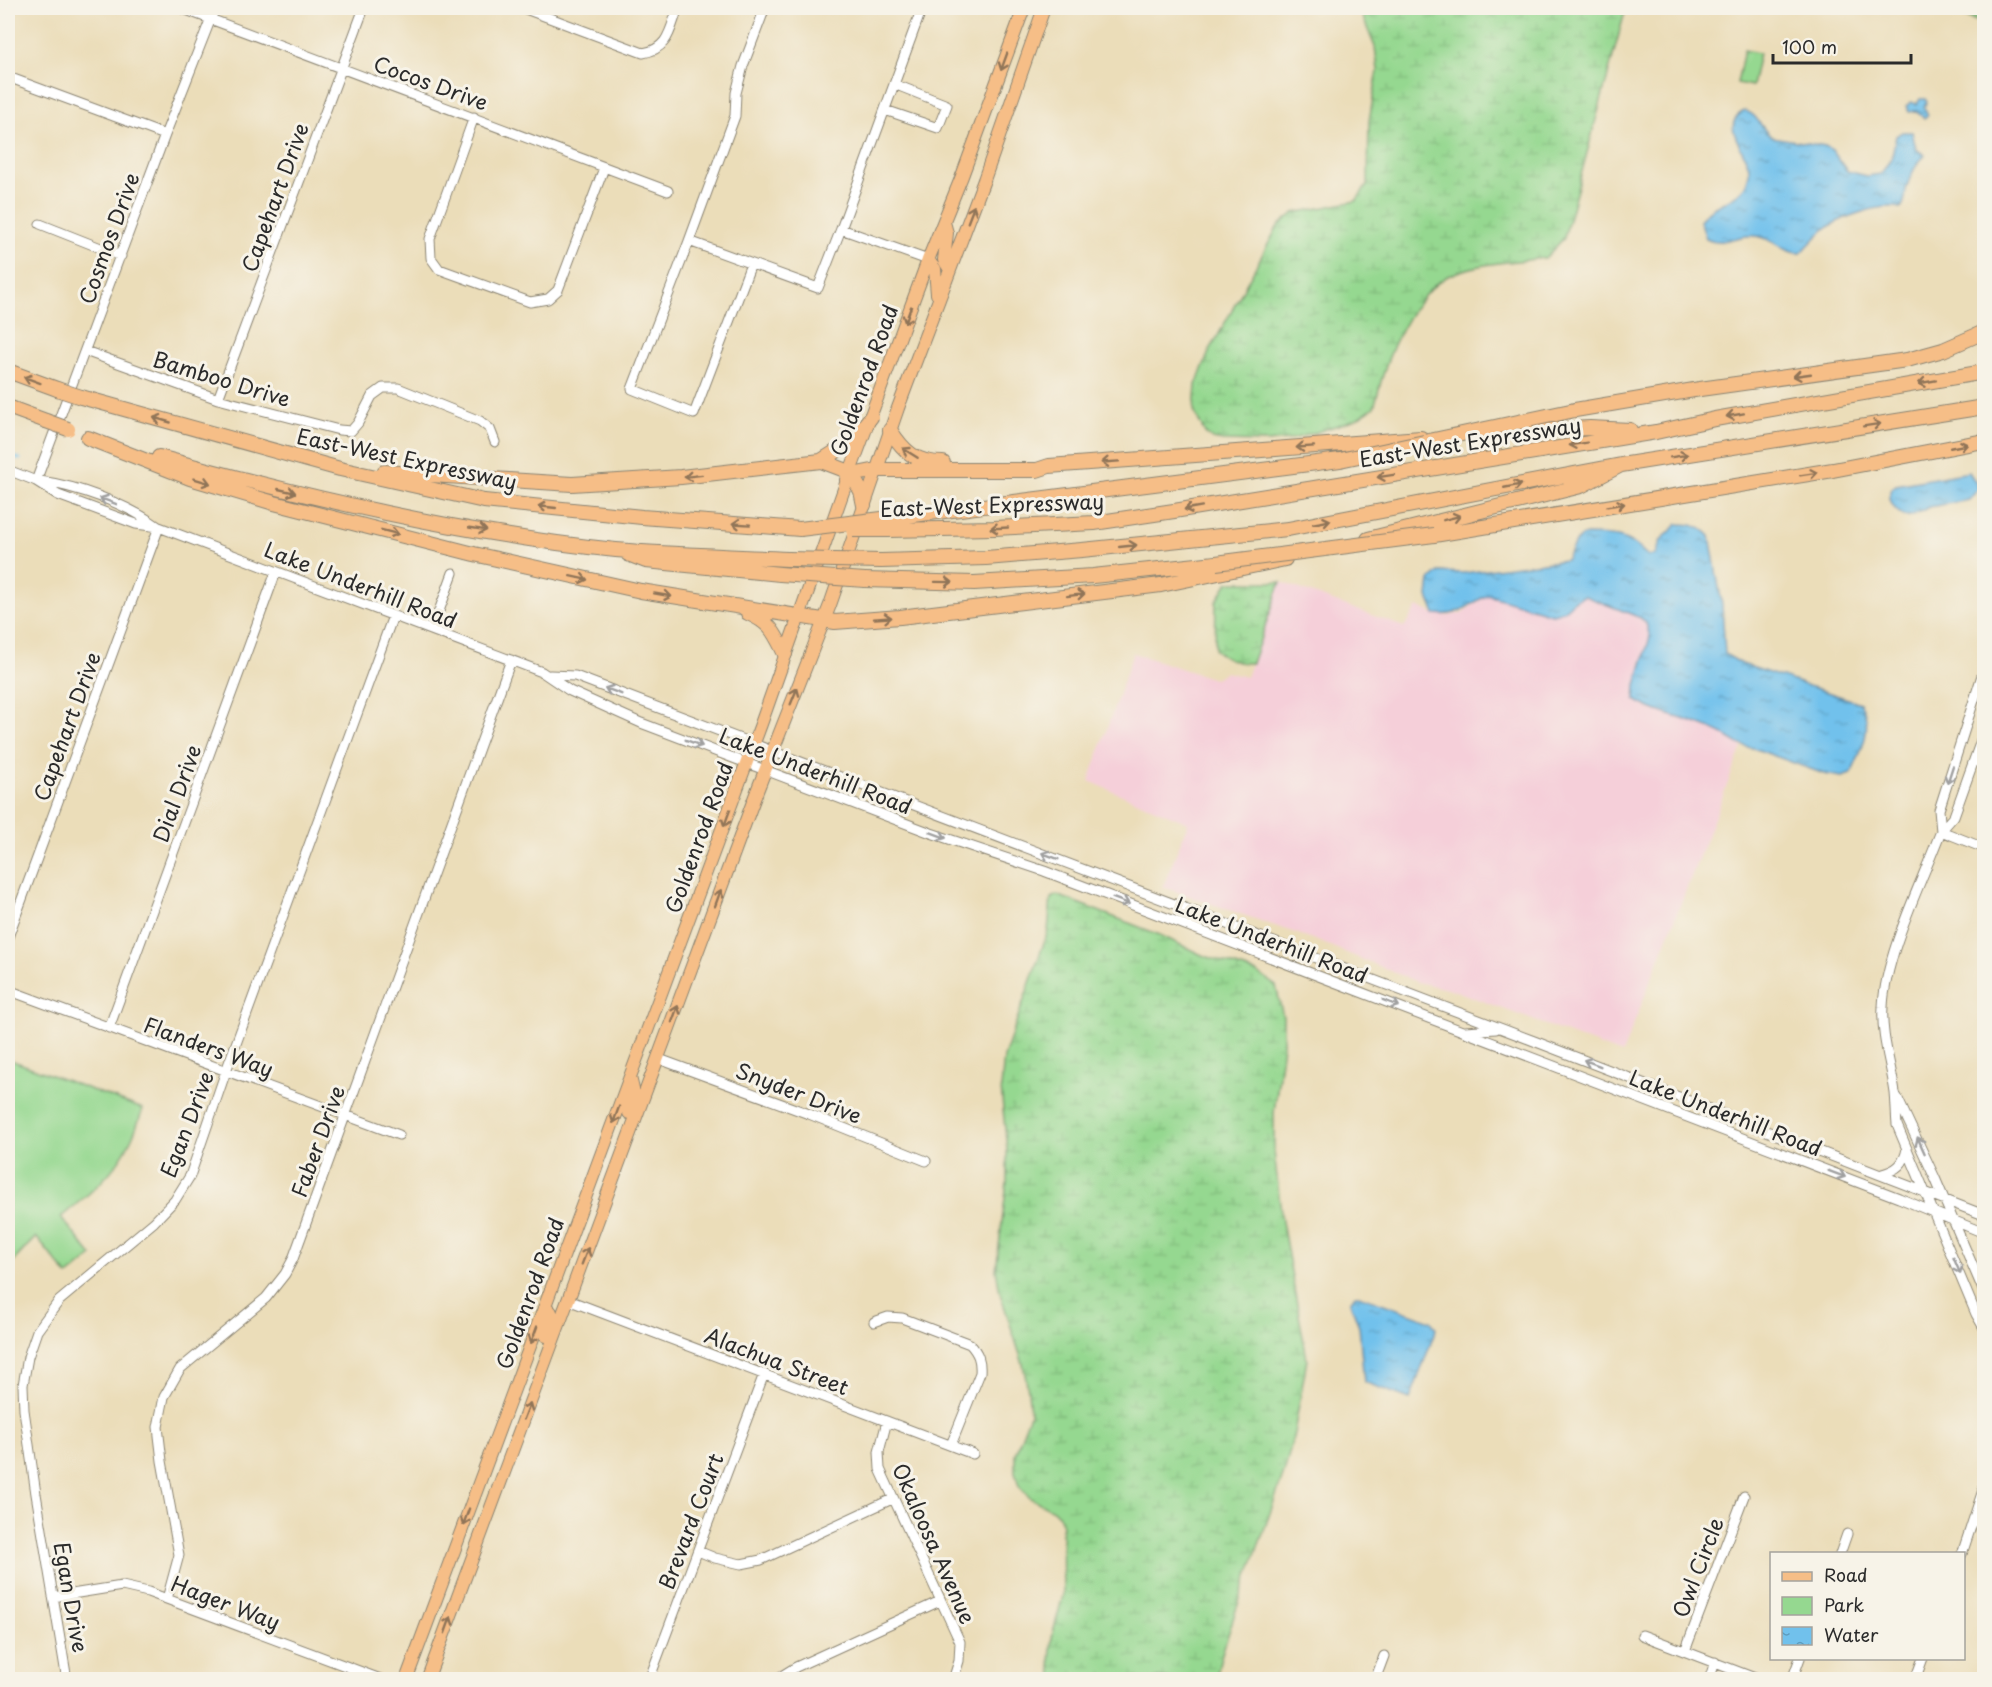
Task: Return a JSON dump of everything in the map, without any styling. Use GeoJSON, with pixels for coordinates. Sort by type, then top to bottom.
{"type":"FeatureCollection","features":[{"type":"Feature","properties":{"kind":"highway"},"geometry":{"type":"LineString","coordinates":[[889,524],[1340,459],[1575,410],[1700,388],[1907,360],[1943,350],[1984,332]]}},
{"type":"Feature","properties":{"kind":"highway","name":"East-West Expressway"},"geometry":{"type":"LineString","coordinates":[[8,370],[81,397],[340,469],[484,501],[642,517],[800,529],[889,524],[994,528],[1094,523],[1174,512],[1656,432],[1715,419],[1984,372]]}},
{"type":"Feature","properties":{"kind":"highway"},"geometry":{"type":"LineString","coordinates":[[8,407],[190,478],[274,503],[552,573],[738,608],[835,622],[900,617],[1161,585],[1229,572],[1581,486],[1621,465]]}},
{"type":"Feature","properties":{"kind":"highway"},"geometry":{"type":"LineString","coordinates":[[88,438],[266,486],[419,520],[618,550],[788,559],[881,561],[986,558],[1288,529],[1621,465],[1984,407]]}},
{"type":"Feature","properties":{"kind":"highway"},"geometry":{"type":"LineString","coordinates":[[340,469],[572,484],[681,477],[821,461],[851,442],[871,417]]}},
{"type":"Feature","properties":{"kind":"highway"},"geometry":{"type":"LineString","coordinates":[[850,476],[877,470],[1037,470],[1049,466],[1512,431],[1590,428],[1656,432]]}},
{"type":"Feature","properties":{"kind":"highway"},"geometry":{"type":"LineString","coordinates":[[890,430],[902,448],[929,463],[1034,463],[1049,466]]}},
{"type":"Feature","properties":{"kind":"highway"},"geometry":{"type":"LineString","coordinates":[[618,550],[646,561],[865,580],[974,583],[1093,576],[1434,535],[1833,470],[1984,441]]}},
{"type":"Feature","properties":{"kind":"highway"},"geometry":{"type":"LineString","coordinates":[[821,461],[850,476],[861,491],[864,505]]}},
{"type":"Feature","properties":{"kind":"highway"},"geometry":{"type":"LineString","coordinates":[[738,608],[767,623],[774,630],[785,654]]}},
{"type":"Feature","properties":{"kind":"main road","name":"Goldenrod Road"},"geometry":{"type":"LineString","coordinates":[[406,1680],[754,744],[928,260],[1024,8]]}},
{"type":"Feature","properties":{"kind":"main road","name":"Goldenrod Road"},"geometry":{"type":"LineString","coordinates":[[427,1680],[765,770],[824,621],[890,430],[984,180],[1044,8]]}},
{"type":"Feature","properties":{"kind":"main road"},"geometry":{"type":"LineString","coordinates":[[944,222],[948,233],[944,260],[949,268]]}},
{"type":"Feature","properties":{"kind":"main road"},"geometry":{"type":"LineString","coordinates":[[928,260],[936,273],[938,301]]}},
{"type":"Feature","properties":{"kind":"main road"},"geometry":{"type":"LineString","coordinates":[[658,1001],[658,1022],[652,1039],[659,1059]]}},
{"type":"Feature","properties":{"kind":"main road"},"geometry":{"type":"LineString","coordinates":[[624,1150],[618,1143],[635,1098],[630,1077]]}},
{"type":"Feature","properties":{"kind":"main road"},"geometry":{"type":"LineString","coordinates":[[568,1300],[562,1279],[569,1262],[569,1240]]}},
{"type":"Feature","properties":{"kind":"main road"},"geometry":{"type":"LineString","coordinates":[[543,1370],[543,1345],[552,1321],[551,1312],[545,1306]]}},
{"type":"Feature","properties":{"kind":"street","name":"Cocos Drive"},"geometry":{"type":"LineString","coordinates":[[181,8],[668,191]]}},
{"type":"Feature","properties":{"kind":"street","name":"Cosmos Drive"},"geometry":{"type":"LineString","coordinates":[[36,481],[165,135],[215,8]]}},
{"type":"Feature","properties":{"kind":"street","name":"Capehart Drive"},"geometry":{"type":"LineString","coordinates":[[218,399],[364,8]]}},
{"type":"Feature","properties":{"kind":"street"},"geometry":{"type":"LineString","coordinates":[[523,8],[644,53],[655,51],[666,41],[678,8]]}},
{"type":"Feature","properties":{"kind":"street"},"geometry":{"type":"LineString","coordinates":[[751,264],[694,414],[632,389],[735,116],[736,93],[743,66],[765,8]]}},
{"type":"Feature","properties":{"kind":"street"},"geometry":{"type":"LineString","coordinates":[[689,242],[818,288],[922,8]]}},
{"type":"Feature","properties":{"kind":"street"},"geometry":{"type":"LineString","coordinates":[[8,77],[165,135]]}},
{"type":"Feature","properties":{"kind":"street"},"geometry":{"type":"LineString","coordinates":[[885,110],[938,128],[947,105],[894,84]]}},
{"type":"Feature","properties":{"kind":"street"},"geometry":{"type":"LineString","coordinates":[[474,117],[430,239],[431,258],[439,269],[530,302],[548,299],[558,290],[604,168]]}},
{"type":"Feature","properties":{"kind":"street"},"geometry":{"type":"LineString","coordinates":[[40,224],[121,256]]}},
{"type":"Feature","properties":{"kind":"street"},"geometry":{"type":"LineString","coordinates":[[841,229],[928,260]]}},
{"type":"Feature","properties":{"kind":"street","name":"Bamboo Drive"},"geometry":{"type":"LineString","coordinates":[[85,351],[218,399],[276,415],[351,431],[358,423],[372,396],[383,388],[398,388],[480,421],[490,429],[495,442]]}},
{"type":"Feature","properties":{"kind":"street","name":"Lake Underhill Road"},"geometry":{"type":"LineString","coordinates":[[8,470],[36,481],[63,484],[139,513],[159,527],[549,675],[570,691],[605,708],[765,770],[1223,939],[1984,1233]]}},
{"type":"Feature","properties":{"kind":"street","name":"Capehart Drive"},"geometry":{"type":"LineString","coordinates":[[8,937],[159,527]]}},
{"type":"Feature","properties":{"kind":"street","name":"Dial Drive"},"geometry":{"type":"LineString","coordinates":[[109,1028],[276,572]]}},
{"type":"Feature","properties":{"kind":"street"},"geometry":{"type":"LineString","coordinates":[[432,630],[453,573]]}},
{"type":"Feature","properties":{"kind":"street","name":"Egan Drive"},"geometry":{"type":"LineString","coordinates":[[67,1680],[24,1410],[23,1385],[28,1357],[37,1331],[59,1301],[154,1222],[175,1200],[190,1176],[226,1071],[393,616]]}},
{"type":"Feature","properties":{"kind":"street","name":"Faber Drive"},"geometry":{"type":"LineString","coordinates":[[167,1599],[179,1555],[158,1427],[164,1397],[180,1369],[266,1298],[285,1274],[293,1259],[511,660]]}},
{"type":"Feature","properties":{"kind":"street"},"geometry":{"type":"LineString","coordinates":[[1941,831],[1939,810],[1984,669]]}},
{"type":"Feature","properties":{"kind":"street","name":"Lake Underhill Road"},"geometry":{"type":"LineString","coordinates":[[549,675],[575,676],[1882,1174],[1984,1215]]}},
{"type":"Feature","properties":{"kind":"street"},"geometry":{"type":"LineString","coordinates":[[1984,732],[1954,816],[1941,831],[1895,950],[1883,1005],[1883,1031],[1894,1092],[1897,1125],[1976,1314],[1984,1328]]}},
{"type":"Feature","properties":{"kind":"street"},"geometry":{"type":"LineString","coordinates":[[1941,831],[1984,848]]}},
{"type":"Feature","properties":{"kind":"street"},"geometry":{"type":"LineString","coordinates":[[1222,922],[1223,939]]}},
{"type":"Feature","properties":{"kind":"street"},"geometry":{"type":"LineString","coordinates":[[1223,939],[1235,927]]}},
{"type":"Feature","properties":{"kind":"street","name":"Flanders Way"},"geometry":{"type":"LineString","coordinates":[[8,990],[399,1135]]}},
{"type":"Feature","properties":{"kind":"street"},"geometry":{"type":"LineString","coordinates":[[1463,1031],[1505,1030]]}},
{"type":"Feature","properties":{"kind":"street","name":"Snyder Drive"},"geometry":{"type":"LineString","coordinates":[[659,1059],[809,1114],[926,1161]]}},
{"type":"Feature","properties":{"kind":"street"},"geometry":{"type":"LineString","coordinates":[[1587,1078],[1610,1079],[1625,1076]]}},
{"type":"Feature","properties":{"kind":"street"},"geometry":{"type":"LineString","coordinates":[[1894,1092],[1945,1199],[1981,1280],[1984,1292]]}},
{"type":"Feature","properties":{"kind":"street"},"geometry":{"type":"LineString","coordinates":[[1882,1174],[1902,1164],[1907,1149]]}},
{"type":"Feature","properties":{"kind":"street"},"geometry":{"type":"LineString","coordinates":[[1981,1280],[1984,1261]]}},
{"type":"Feature","properties":{"kind":"street","name":"Alachua Street"},"geometry":{"type":"LineString","coordinates":[[568,1300],[973,1454]]}},
{"type":"Feature","properties":{"kind":"street"},"geometry":{"type":"LineString","coordinates":[[874,1322],[888,1317],[902,1318],[970,1344],[977,1352],[981,1363],[980,1373],[951,1445]]}},
{"type":"Feature","properties":{"kind":"street","name":"Brevard Court"},"geometry":{"type":"LineString","coordinates":[[649,1680],[764,1374]]}},
{"type":"Feature","properties":{"kind":"street","name":"Okaloosa Avenue"},"geometry":{"type":"LineString","coordinates":[[887,1421],[879,1452],[880,1469],[960,1642],[959,1661],[953,1680]]}},
{"type":"Feature","properties":{"kind":"street"},"geometry":{"type":"LineString","coordinates":[[1963,1552],[1984,1488]]}},
{"type":"Feature","properties":{"kind":"street","name":"Owl Circle"},"geometry":{"type":"LineString","coordinates":[[1685,1651],[1744,1496]]}},
{"type":"Feature","properties":{"kind":"street"},"geometry":{"type":"LineString","coordinates":[[698,1551],[741,1564],[761,1560],[892,1499]]}},
{"type":"Feature","properties":{"kind":"street"},"geometry":{"type":"LineString","coordinates":[[1841,1552],[1847,1534]]}},
{"type":"Feature","properties":{"kind":"street","name":"Hager Way"},"geometry":{"type":"LineString","coordinates":[[53,1597],[122,1586],[148,1592],[383,1680]]}},
{"type":"Feature","properties":{"kind":"street"},"geometry":{"type":"LineString","coordinates":[[775,1680],[796,1667],[940,1601]]}},
{"type":"Feature","properties":{"kind":"street"},"geometry":{"type":"LineString","coordinates":[[1642,1635],[1760,1680]]}},
{"type":"Feature","properties":{"kind":"street"},"geometry":{"type":"LineString","coordinates":[[1375,1680],[1384,1656]]}},
{"type":"Feature","properties":{"kind":"street"},"geometry":{"type":"LineString","coordinates":[[1792,1680],[1800,1660]]}},
{"type":"Feature","properties":{"kind":"street"},"geometry":{"type":"LineString","coordinates":[[1915,1680],[1923,1660]]}},
{"type":"Feature","properties":{"kind":"street"},"geometry":{"type":"LineString","coordinates":[[1708,1680],[1715,1662]]}},
{"type":"Feature","properties":{"kind":"shaded area"},"geometry":{"type":"Polygon","coordinates":[[[1281,582],[1404,627],[1417,607],[1448,616],[1461,613],[1488,595],[1495,598],[1573,604],[1576,598],[1585,596],[1641,618],[1646,623],[1650,637],[1641,664],[1648,708],[1679,717],[1724,735],[1742,747],[1622,1054],[1456,991],[1417,982],[1313,939],[1163,887],[1188,823],[1089,781],[1133,653],[1214,679],[1225,672],[1246,677],[1281,582]]]}},
{"type":"Feature","properties":{"kind":"green space"},"geometry":{"type":"Polygon","coordinates":[[[1359,8],[1626,8],[1564,238],[1545,258],[1473,267],[1438,282],[1418,304],[1401,331],[1388,359],[1374,407],[1356,419],[1288,440],[1267,442],[1212,439],[1205,433],[1194,411],[1196,385],[1209,352],[1278,226],[1294,213],[1356,201],[1368,184],[1369,121],[1378,70],[1375,47],[1359,8]]]}},
{"type":"Feature","properties":{"kind":"green space"},"geometry":{"type":"Polygon","coordinates":[[[1984,8],[1984,24],[1945,9],[1984,8]]]}},
{"type":"Feature","properties":{"kind":"green space"},"geometry":{"type":"Polygon","coordinates":[[[1744,50],[1759,53],[1752,86],[1737,83],[1744,50]]]}},
{"type":"Feature","properties":{"kind":"green space"},"geometry":{"type":"Polygon","coordinates":[[[1228,582],[1281,582],[1252,663],[1232,660],[1215,650],[1216,602],[1228,582]]]}},
{"type":"Feature","properties":{"kind":"green space"},"geometry":{"type":"Polygon","coordinates":[[[1057,895],[1160,935],[1202,955],[1257,973],[1276,986],[1283,1017],[1283,1045],[1274,1113],[1274,1151],[1282,1222],[1307,1359],[1285,1470],[1235,1613],[1216,1679],[1053,1679],[1050,1661],[1052,1637],[1063,1595],[1062,1525],[1060,1517],[1053,1510],[1030,1498],[1019,1486],[1015,1472],[1015,1454],[1030,1414],[1028,1390],[1023,1364],[1000,1293],[996,1270],[1007,1182],[1007,1150],[1001,1088],[1004,1057],[1048,931],[1051,898],[1057,895]]]}},
{"type":"Feature","properties":{"kind":"green space"},"geometry":{"type":"Polygon","coordinates":[[[8,1059],[143,1109],[131,1140],[118,1163],[91,1192],[61,1217],[92,1256],[68,1276],[36,1237],[8,1267],[8,1059]]]}},
{"type":"Feature","properties":{"kind":"water"},"geometry":{"type":"Polygon","coordinates":[[[1920,99],[1925,99],[1927,102],[1924,107],[1928,115],[1924,118],[1917,111],[1909,112],[1906,106],[1911,102],[1917,104],[1920,99]]]}},
{"type":"Feature","properties":{"kind":"water"},"geometry":{"type":"Polygon","coordinates":[[[1744,111],[1753,115],[1772,137],[1825,146],[1832,150],[1847,171],[1867,176],[1881,174],[1892,157],[1896,136],[1902,132],[1912,132],[1916,149],[1925,155],[1911,175],[1901,208],[1874,209],[1835,223],[1817,236],[1801,253],[1785,249],[1761,237],[1746,236],[1713,241],[1706,238],[1700,221],[1712,209],[1735,196],[1747,183],[1748,166],[1733,125],[1736,117],[1744,111]]]}},
{"type":"Feature","properties":{"kind":"water"},"geometry":{"type":"Polygon","coordinates":[[[1969,472],[1979,488],[1969,500],[1929,507],[1911,516],[1900,514],[1891,501],[1891,488],[1896,485],[1969,472]]]}},
{"type":"Feature","properties":{"kind":"water"},"geometry":{"type":"Polygon","coordinates":[[[1678,524],[1696,526],[1710,536],[1722,605],[1725,654],[1742,664],[1860,703],[1866,720],[1865,738],[1851,774],[1842,777],[1824,774],[1741,745],[1702,725],[1645,706],[1635,700],[1636,685],[1650,637],[1646,623],[1641,618],[1585,596],[1552,614],[1488,595],[1457,612],[1435,614],[1428,597],[1430,580],[1439,572],[1464,573],[1566,560],[1575,543],[1583,535],[1619,537],[1633,543],[1648,556],[1655,555],[1661,540],[1678,524]]]}},
{"type":"Feature","properties":{"kind":"water"},"geometry":{"type":"Polygon","coordinates":[[[1355,1295],[1431,1321],[1436,1329],[1410,1399],[1364,1382],[1359,1326],[1350,1302],[1355,1295]]]}},
{"type":"Feature","properties":{"kind":"waterway"},"geometry":{"type":"LineString","coordinates":[[8,455],[20,459]]}}]}
